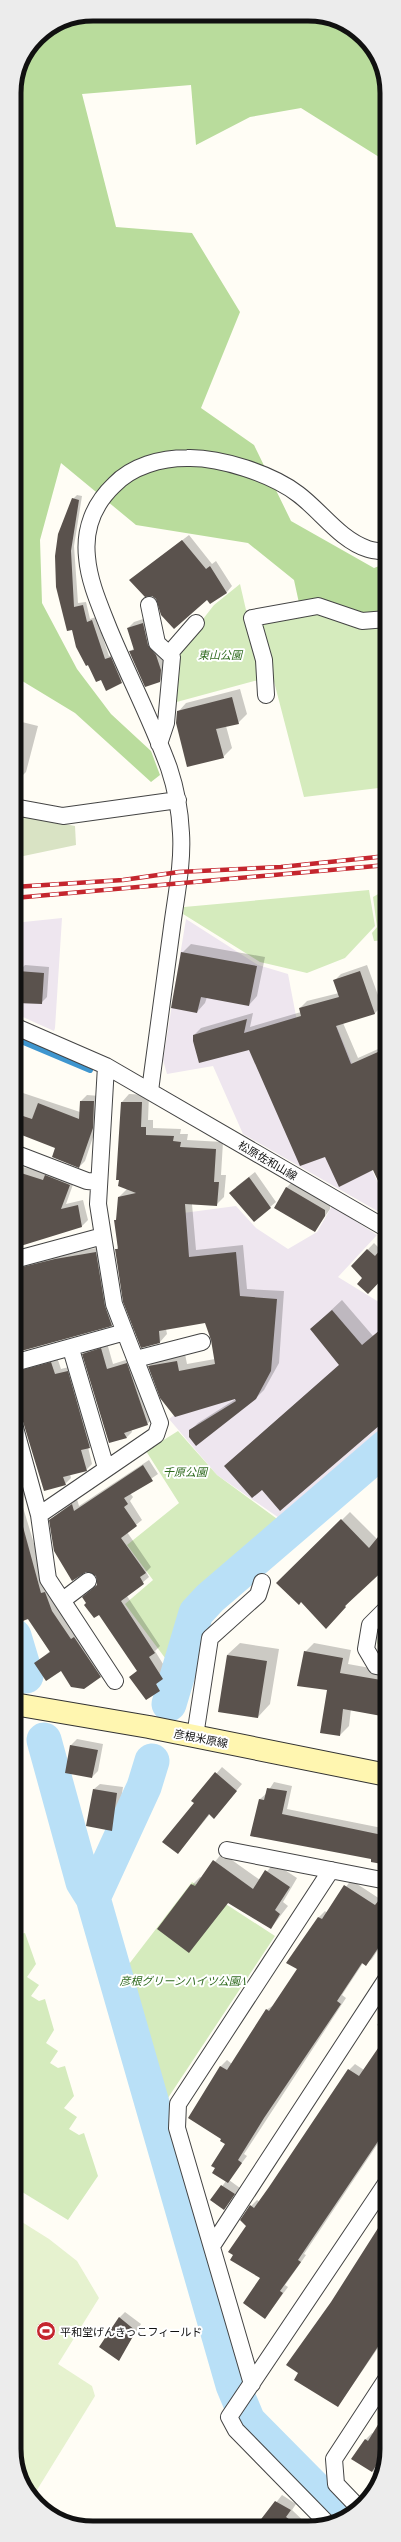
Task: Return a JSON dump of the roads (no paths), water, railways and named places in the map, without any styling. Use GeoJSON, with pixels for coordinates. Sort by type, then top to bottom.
{"type":"FeatureCollection","features":[{"type":"Feature","properties":{"kind":"main road","name":"彦根米原線"},"geometry":{"type":"LineString","coordinates":[[21,1705],[194,1736],[380,1774]]}},
{"type":"Feature","properties":{"kind":"street"},"geometry":{"type":"LineString","coordinates":[[150,1091],[177,885],[181,836],[178,800],[169,768],[104,616],[90,576],[86,556],[88,531],[93,511],[103,495],[117,481],[140,467],[164,459],[188,457],[212,460],[277,481],[298,493],[339,531],[368,549],[380,551]]}},
{"type":"Feature","properties":{"kind":"street"},"geometry":{"type":"LineString","coordinates":[[149,605],[157,643],[172,657],[166,723],[159,744]]}},
{"type":"Feature","properties":{"kind":"street"},"geometry":{"type":"LineString","coordinates":[[266,695],[264,660],[252,618],[318,606],[362,621],[380,619]]}},
{"type":"Feature","properties":{"kind":"street"},"geometry":{"type":"LineString","coordinates":[[169,654],[196,622]]}},
{"type":"Feature","properties":{"kind":"street"},"geometry":{"type":"LineString","coordinates":[[21,807],[63,816],[178,800]]}},
{"type":"Feature","properties":{"kind":"street","name":"松原佐和山線"},"geometry":{"type":"LineString","coordinates":[[21,1029],[106,1066],[380,1225]]}},
{"type":"Feature","properties":{"kind":"street"},"geometry":{"type":"LineString","coordinates":[[39,1515],[156,1435],[160,1423],[114,1304],[102,1236],[98,1204],[106,1066]]}},
{"type":"Feature","properties":{"kind":"street"},"geometry":{"type":"LineString","coordinates":[[21,1156],[87,1181],[99,1182]]}},
{"type":"Feature","properties":{"kind":"street"},"geometry":{"type":"LineString","coordinates":[[21,1258],[102,1236]]}},
{"type":"Feature","properties":{"kind":"street"},"geometry":{"type":"LineString","coordinates":[[21,1361],[71,1349],[125,1332]]}},
{"type":"Feature","properties":{"kind":"street"},"geometry":{"type":"LineString","coordinates":[[136,1359],[202,1342]]}},
{"type":"Feature","properties":{"kind":"street"},"geometry":{"type":"LineString","coordinates":[[71,1349],[106,1468]]}},
{"type":"Feature","properties":{"kind":"street"},"geometry":{"type":"LineString","coordinates":[[21,1449],[39,1515],[48,1579],[115,1680]]}},
{"type":"Feature","properties":{"kind":"street"},"geometry":{"type":"LineString","coordinates":[[63,1600],[88,1581]]}},
{"type":"Feature","properties":{"kind":"street"},"geometry":{"type":"LineString","coordinates":[[194,1736],[210,1638],[258,1595],[262,1582]]}},
{"type":"Feature","properties":{"kind":"street"},"geometry":{"type":"LineString","coordinates":[[380,1615],[370,1625],[366,1649],[376,1666],[380,1667]]}},
{"type":"Feature","properties":{"kind":"street"},"geometry":{"type":"LineString","coordinates":[[227,1850],[380,1880]]}},
{"type":"Feature","properties":{"kind":"street"},"geometry":{"type":"LineString","coordinates":[[249,2388],[212,2246],[177,2128],[178,2104],[332,1870]]}},
{"type":"Feature","properties":{"kind":"street"},"geometry":{"type":"LineString","coordinates":[[212,2246],[380,1989]]}},
{"type":"Feature","properties":{"kind":"street"},"geometry":{"type":"LineString","coordinates":[[324,2520],[236,2430],[229,2417],[380,2192]]}},
{"type":"Feature","properties":{"kind":"street"},"geometry":{"type":"LineString","coordinates":[[355,2504],[336,2484],[334,2459],[380,2389]]}},
{"type":"Feature","properties":{"kind":"waterway"},"geometry":{"type":"LineString","coordinates":[[21,1041],[90,1070]]}},
{"type":"Feature","properties":{"kind":"waterway"},"geometry":{"type":"LineString","coordinates":[[169,1704],[196,1613],[210,1598],[380,1452]]}},
{"type":"Feature","properties":{"kind":"waterway"},"geometry":{"type":"LineString","coordinates":[[21,1659],[26,1676]]}},
{"type":"Feature","properties":{"kind":"waterway"},"geometry":{"type":"LineString","coordinates":[[44,1740],[83,1882],[93,1898],[233,2385],[248,2421],[340,2514]]}},
{"type":"Feature","properties":{"kind":"waterway"},"geometry":{"type":"LineString","coordinates":[[93,1898],[144,1787],[152,1761]]}},
{"type":"Feature","properties":{"kind":"railway"},"geometry":{"type":"LineString","coordinates":[[21,887],[123,880],[179,872],[281,867],[380,857]]}},
{"type":"Feature","properties":{"kind":"railway"},"geometry":{"type":"LineString","coordinates":[[21,897],[380,866]]}},
{"type":"Feature","properties":{"kind":"place","name":"平和堂げんきっこフィールド"},"geometry":{"type":"Point","coordinates":[46,2331]}},
{"type":"Feature","properties":{"kind":"park label","name":"東山公園"},"geometry":{"type":"Point","coordinates":[220,654]}},
{"type":"Feature","properties":{"kind":"park label","name":"千原公園"},"geometry":{"type":"Point","coordinates":[185,1471]}},
{"type":"Feature","properties":{"kind":"park label","name":"彦根グリーンハイツ公園A"},"geometry":{"type":"Point","coordinates":[183,1980]}}]}
